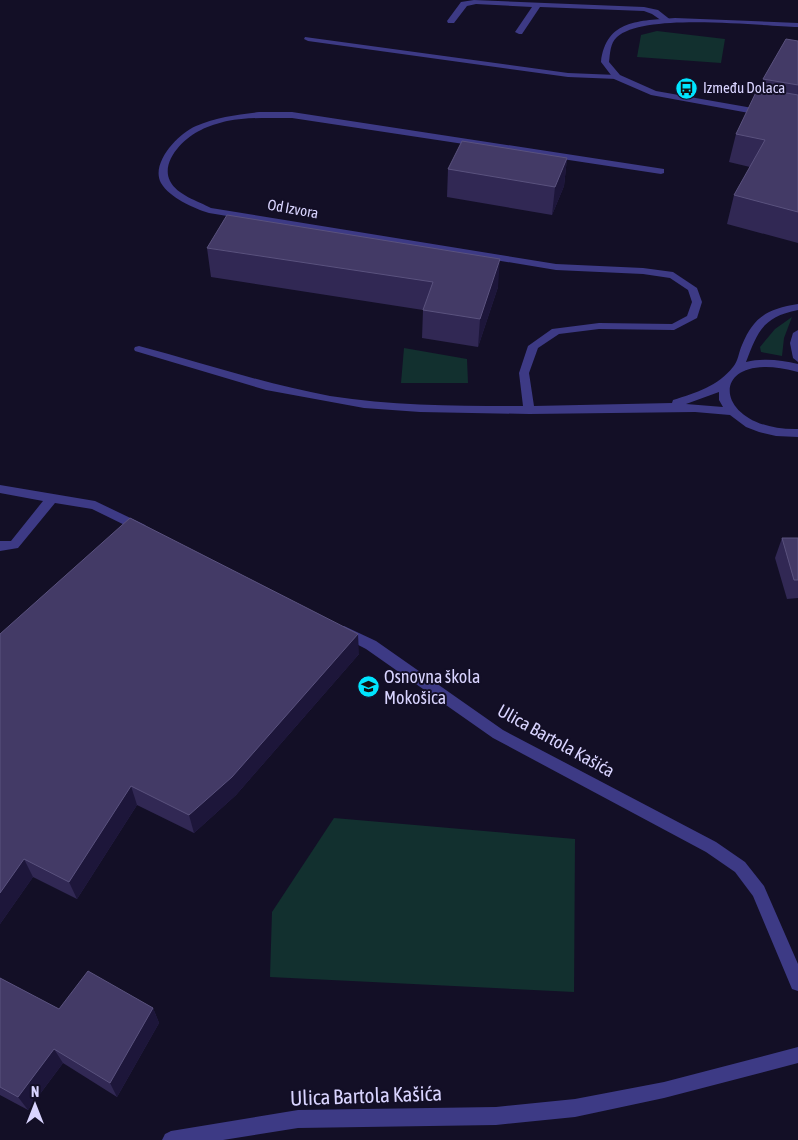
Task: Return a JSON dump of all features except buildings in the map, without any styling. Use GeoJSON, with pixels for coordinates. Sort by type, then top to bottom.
{"type":"FeatureCollection","features":[{"type":"Feature","properties":{"kind":"street"},"geometry":{"type":"LineString","coordinates":[[451,21],[464,4],[476,2],[644,9],[655,12],[668,21]]}},
{"type":"Feature","properties":{"kind":"street"},"geometry":{"type":"LineString","coordinates":[[519,32],[537,5]]}},
{"type":"Feature","properties":{"kind":"street"},"geometry":{"type":"LineString","coordinates":[[617,77],[605,62],[607,45],[615,34],[634,25],[668,21],[798,25]]}},
{"type":"Feature","properties":{"kind":"street"},"geometry":{"type":"LineString","coordinates":[[308,39],[568,75],[617,77],[654,93],[798,120]]}},
{"type":"Feature","properties":{"kind":"street","name":"Od Izvora"},"geometry":{"type":"LineString","coordinates":[[529,410],[524,373],[533,346],[556,331],[599,326],[674,327],[692,318],[697,302],[692,288],[673,275],[643,271],[556,267],[209,210],[178,195],[165,181],[164,164],[174,146],[196,128],[225,119],[259,115],[292,115],[661,171]]}},
{"type":"Feature","properties":{"kind":"street"},"geometry":{"type":"LineString","coordinates":[[738,369],[753,331],[764,317],[787,308],[798,307]]}},
{"type":"Feature","properties":{"kind":"street"},"geometry":{"type":"LineString","coordinates":[[798,333],[796,343],[798,358]]}},
{"type":"Feature","properties":{"kind":"street"},"geometry":{"type":"LineString","coordinates":[[139,349],[252,384],[333,400],[395,407],[529,410],[663,407],[706,408],[733,412]]}},
{"type":"Feature","properties":{"kind":"street"},"geometry":{"type":"LineString","coordinates":[[663,407],[713,391],[738,369],[752,364],[769,362],[798,368]]}},
{"type":"Feature","properties":{"kind":"street"},"geometry":{"type":"LineString","coordinates":[[728,378],[724,388],[726,400],[733,412],[744,421],[774,433],[798,434]]}},
{"type":"Feature","properties":{"kind":"street"},"geometry":{"type":"LineString","coordinates":[[0,489],[95,505],[149,532]]}},
{"type":"Feature","properties":{"kind":"street"},"geometry":{"type":"LineString","coordinates":[[0,546],[14,545],[52,498]]}},
{"type":"Feature","properties":{"kind":"street","name":"Ulica Bartola Kašića"},"geometry":{"type":"LineString","coordinates":[[336,627],[371,645],[498,734],[711,848],[740,867],[759,890],[798,983]]}},
{"type":"Feature","properties":{"kind":"street","name":"Ulica Bartola Kašića"},"geometry":{"type":"LineString","coordinates":[[171,1140],[298,1119],[496,1116],[575,1108],[664,1090],[798,1055]]}},
{"type":"Feature","properties":{"kind":"green space"},"geometry":{"type":"Polygon","coordinates":[[[657,31],[725,39],[721,63],[637,57],[641,35],[657,31]]]}},
{"type":"Feature","properties":{"kind":"green space"},"geometry":{"type":"Polygon","coordinates":[[[792,317],[784,338],[782,356],[761,352],[760,347],[775,329],[792,317]]]}},
{"type":"Feature","properties":{"kind":"green space"},"geometry":{"type":"Polygon","coordinates":[[[404,348],[467,359],[468,383],[401,383],[404,348]]]}},
{"type":"Feature","properties":{"kind":"green space"},"geometry":{"type":"Polygon","coordinates":[[[334,818],[575,839],[574,992],[270,977],[272,912],[334,818]]]}},
{"type":"Feature","properties":{"kind":"place","name":"Između Dolaca"},"geometry":{"type":"Point","coordinates":[687,88]}},
{"type":"Feature","properties":{"kind":"place","name":"Osnovna škola Mokošica"},"geometry":{"type":"Point","coordinates":[368,687]}}]}
